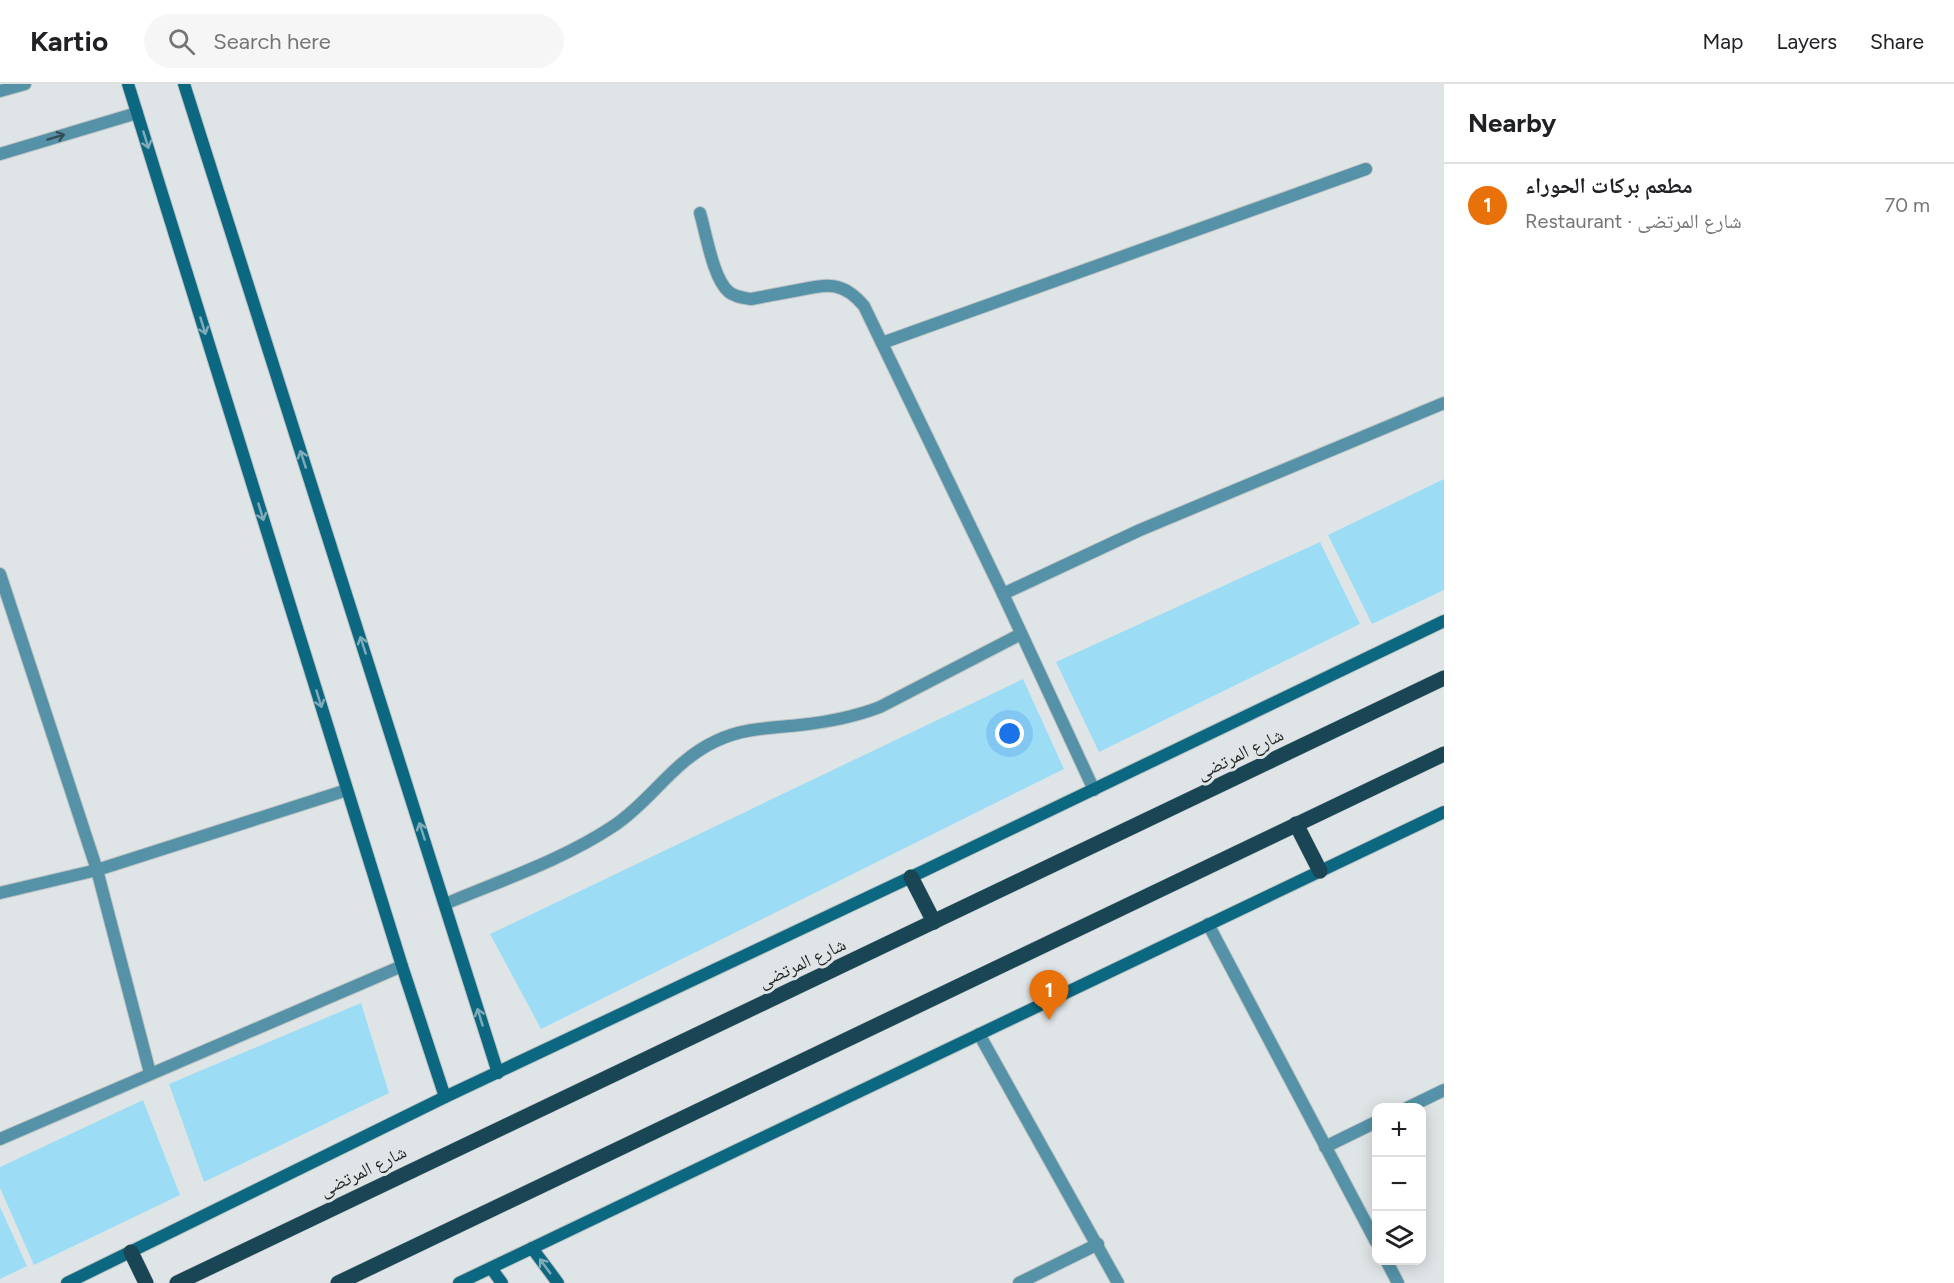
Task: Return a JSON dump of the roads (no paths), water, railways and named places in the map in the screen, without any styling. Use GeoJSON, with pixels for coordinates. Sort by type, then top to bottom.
{"type":"FeatureCollection","features":[{"type":"Feature","properties":{"kind":"main road","name":"شارع المرتضى"},"geometry":{"type":"LineString","coordinates":[[177,1283],[1444,678]]}},
{"type":"Feature","properties":{"kind":"main road"},"geometry":{"type":"LineString","coordinates":[[338,1283],[1444,754]]}},
{"type":"Feature","properties":{"kind":"main road"},"geometry":{"type":"LineString","coordinates":[[1296,824],[1320,871]]}},
{"type":"Feature","properties":{"kind":"main road"},"geometry":{"type":"LineString","coordinates":[[911,877],[934,922]]}},
{"type":"Feature","properties":{"kind":"main road"},"geometry":{"type":"LineString","coordinates":[[131,1252],[146,1283]]}},
{"type":"Feature","properties":{"kind":"street"},"geometry":{"type":"LineString","coordinates":[[0,91],[25,84]]}},
{"type":"Feature","properties":{"kind":"street"},"geometry":{"type":"LineString","coordinates":[[128,84],[402,966],[445,1097]]}},
{"type":"Feature","properties":{"kind":"street"},"geometry":{"type":"LineString","coordinates":[[184,84],[498,1072]]}},
{"type":"Feature","properties":{"kind":"street"},"geometry":{"type":"LineString","coordinates":[[0,154],[137,113]]}},
{"type":"Feature","properties":{"kind":"street"},"geometry":{"type":"LineString","coordinates":[[882,343],[1366,170]]}},
{"type":"Feature","properties":{"kind":"street"},"geometry":{"type":"LineString","coordinates":[[700,213],[717,273],[729,292],[751,299],[821,285],[839,288],[856,296],[864,306],[1003,594],[1094,790]]}},
{"type":"Feature","properties":{"kind":"street"},"geometry":{"type":"LineString","coordinates":[[1003,594],[1140,530],[1444,403]]}},
{"type":"Feature","properties":{"kind":"street"},"geometry":{"type":"LineString","coordinates":[[0,574],[97,870],[150,1073]]}},
{"type":"Feature","properties":{"kind":"street"},"geometry":{"type":"LineString","coordinates":[[67,1283],[445,1097],[1094,790],[1444,621]]}},
{"type":"Feature","properties":{"kind":"street"},"geometry":{"type":"LineString","coordinates":[[445,904],[555,858],[601,834],[632,812],[682,762],[716,741],[735,733],[819,723],[880,707],[1021,634]]}},
{"type":"Feature","properties":{"kind":"street"},"geometry":{"type":"LineString","coordinates":[[0,893],[97,870],[347,790]]}},
{"type":"Feature","properties":{"kind":"street"},"geometry":{"type":"LineString","coordinates":[[459,1283],[1444,812]]}},
{"type":"Feature","properties":{"kind":"street"},"geometry":{"type":"LineString","coordinates":[[1208,924],[1372,1233]]}},
{"type":"Feature","properties":{"kind":"street"},"geometry":{"type":"LineString","coordinates":[[0,1138],[402,966]]}},
{"type":"Feature","properties":{"kind":"street"},"geometry":{"type":"LineString","coordinates":[[979,1034],[1118,1283]]}},
{"type":"Feature","properties":{"kind":"street"},"geometry":{"type":"LineString","coordinates":[[1416,1103],[1444,1090]]}},
{"type":"Feature","properties":{"kind":"street"},"geometry":{"type":"LineString","coordinates":[[1325,1147],[1372,1124]]}},
{"type":"Feature","properties":{"kind":"street"},"geometry":{"type":"LineString","coordinates":[[1019,1283],[1098,1244]]}},
{"type":"Feature","properties":{"kind":"street"},"geometry":{"type":"LineString","coordinates":[[532,1248],[558,1283]]}},
{"type":"Feature","properties":{"kind":"street"},"geometry":{"type":"LineString","coordinates":[[1389,1265],[1398,1283]]}},
{"type":"Feature","properties":{"kind":"street"},"geometry":{"type":"LineString","coordinates":[[491,1268],[502,1283]]}},
{"type":"Feature","properties":{"kind":"place","name":"مطعم بركات الحوراء"},"geometry":{"type":"Point","coordinates":[1049,1020]}}]}
